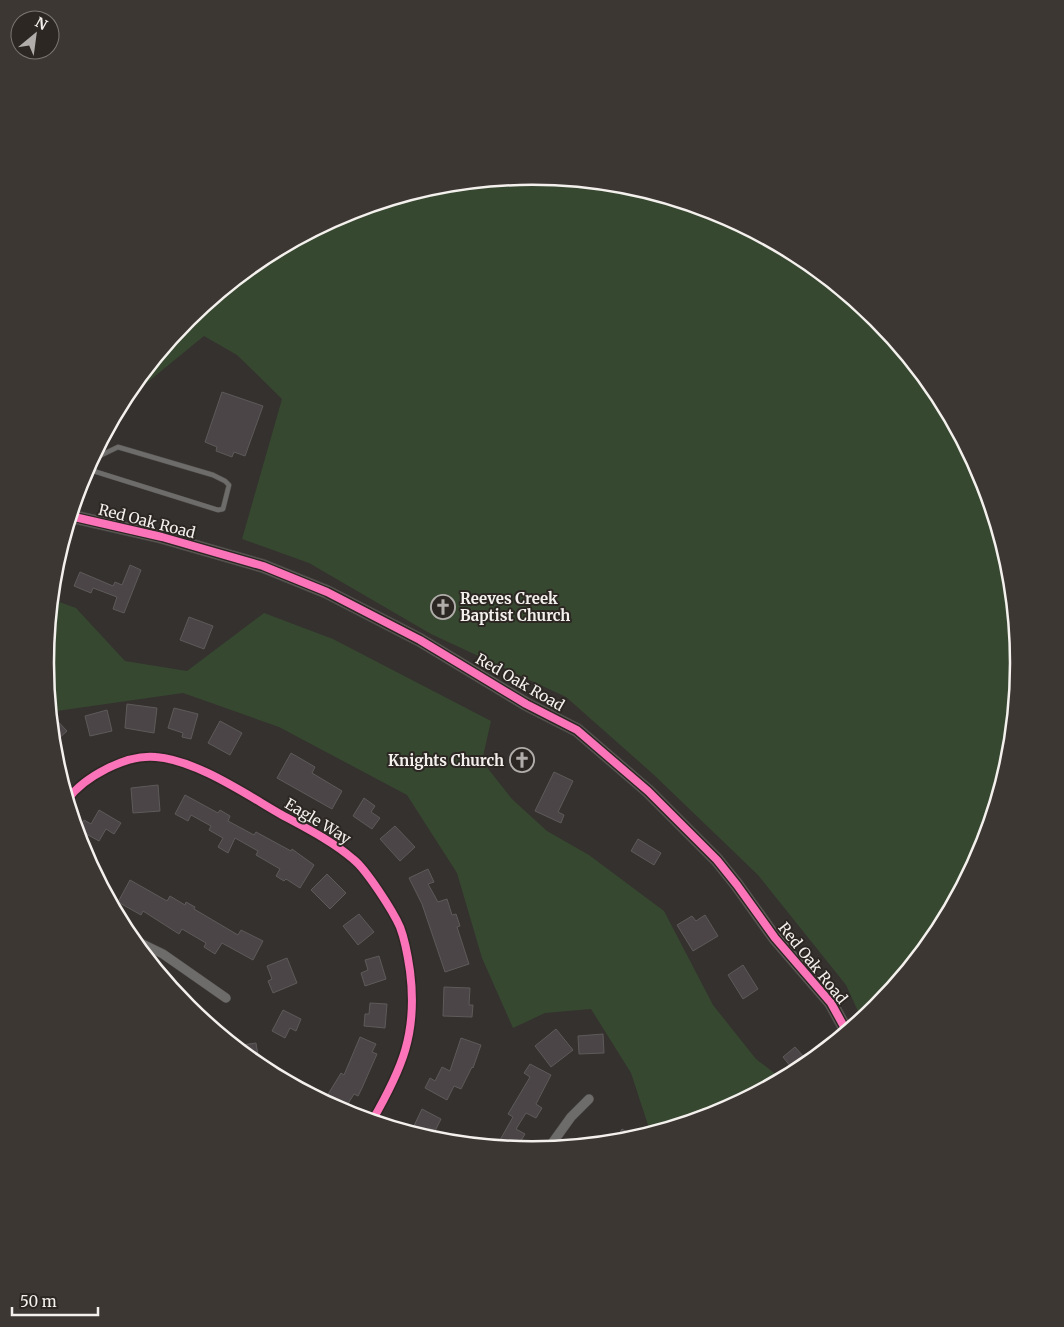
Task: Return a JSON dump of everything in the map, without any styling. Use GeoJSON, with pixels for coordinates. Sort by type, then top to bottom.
{"type":"FeatureCollection","features":[{"type":"Feature","properties":{"kind":"street","name":"Red Oak Road"},"geometry":{"type":"LineString","coordinates":[[77,518],[162,537],[263,566],[327,592],[420,640],[526,704],[577,730],[648,791],[717,860],[775,938],[831,1003],[844,1026]]}},
{"type":"Feature","properties":{"kind":"street","name":"Eagle Way"},"geometry":{"type":"LineString","coordinates":[[72,794],[95,774],[130,760],[155,757],[190,765],[219,779],[314,833],[354,859],[371,880],[400,927],[408,959],[412,990],[412,1020],[405,1054],[393,1085],[376,1115]]}},
{"type":"Feature","properties":{"kind":"street"},"geometry":{"type":"LineString","coordinates":[[146,946],[163,954],[226,998]]}},
{"type":"Feature","properties":{"kind":"street"},"geometry":{"type":"LineString","coordinates":[[553,1141],[570,1118],[589,1099]]}},
{"type":"Feature","properties":{"kind":"lane"},"geometry":{"type":"LineString","coordinates":[[94,471],[218,510],[223,509],[229,485],[214,475],[118,447],[101,455]]}},
{"type":"Feature","properties":{"kind":"green space"},"geometry":{"type":"Polygon","coordinates":[[[532,185],[594,189],[625,194],[686,211],[715,222],[771,249],[798,266],[823,284],[870,325],[892,348],[930,398],[946,424],[974,480],[994,540],[1001,570],[1009,632],[1010,664],[1006,726],[1001,757],[985,817],[974,847],[946,903],[930,929],[892,979],[870,1002],[859,1012],[846,985],[758,875],[653,774],[566,697],[431,634],[309,563],[242,539],[282,399],[237,355],[204,336],[143,386],[172,348],[217,304],[266,266],[320,235],[378,211],[439,194],[501,186],[532,185]]]}},
{"type":"Feature","properties":{"kind":"green space"},"geometry":{"type":"Polygon","coordinates":[[[58,602],[76,608],[125,661],[187,671],[264,613],[333,639],[491,721],[482,761],[512,799],[547,831],[589,855],[664,911],[713,1005],[756,1059],[776,1075],[715,1105],[649,1127],[631,1073],[591,1009],[545,1013],[513,1028],[482,958],[457,873],[407,795],[279,727],[183,693],[57,711],[54,664],[58,602]]]}},
{"type":"Feature","properties":{"kind":"building"},"geometry":{"type":"Polygon","coordinates":[[[222,392],[263,406],[245,456],[234,452],[232,457],[216,451],[217,447],[205,442],[222,392]]]}},
{"type":"Feature","properties":{"kind":"building"},"geometry":{"type":"Polygon","coordinates":[[[130,565],[141,570],[124,613],[113,609],[117,597],[93,588],[91,593],[74,586],[80,572],[113,586],[115,582],[122,585],[130,565]]]}},
{"type":"Feature","properties":{"kind":"building"},"geometry":{"type":"Polygon","coordinates":[[[189,617],[213,626],[204,649],[180,640],[189,617]]]}},
{"type":"Feature","properties":{"kind":"building"},"geometry":{"type":"Polygon","coordinates":[[[127,704],[157,708],[154,733],[125,728],[127,704]]]}},
{"type":"Feature","properties":{"kind":"building"},"geometry":{"type":"Polygon","coordinates":[[[174,708],[198,714],[191,739],[182,737],[183,733],[168,728],[174,708]]]}},
{"type":"Feature","properties":{"kind":"building"},"geometry":{"type":"Polygon","coordinates":[[[107,710],[112,731],[90,736],[85,716],[107,710]]]}},
{"type":"Feature","properties":{"kind":"building"},"geometry":{"type":"Polygon","coordinates":[[[58,721],[67,731],[60,738],[58,721]]]}},
{"type":"Feature","properties":{"kind":"building"},"geometry":{"type":"Polygon","coordinates":[[[220,721],[242,733],[230,755],[208,743],[220,721]]]}},
{"type":"Feature","properties":{"kind":"building"},"geometry":{"type":"Polygon","coordinates":[[[291,753],[315,767],[312,773],[342,791],[332,809],[277,778],[291,753]]]}},
{"type":"Feature","properties":{"kind":"building"},"geometry":{"type":"Polygon","coordinates":[[[554,772],[573,781],[558,812],[564,815],[561,823],[535,811],[554,772]]]}},
{"type":"Feature","properties":{"kind":"building"},"geometry":{"type":"Polygon","coordinates":[[[158,785],[160,811],[133,813],[131,788],[158,785]]]}},
{"type":"Feature","properties":{"kind":"building"},"geometry":{"type":"Polygon","coordinates":[[[185,795],[218,813],[220,810],[230,816],[228,821],[254,835],[256,832],[291,851],[292,849],[314,865],[300,888],[286,879],[284,881],[276,876],[280,869],[256,855],[258,851],[235,838],[228,853],[218,847],[223,838],[209,830],[211,826],[191,815],[188,821],[175,814],[185,795]]]}},
{"type":"Feature","properties":{"kind":"building"},"geometry":{"type":"Polygon","coordinates":[[[364,798],[375,806],[371,812],[380,818],[372,829],[353,816],[364,798]]]}},
{"type":"Feature","properties":{"kind":"building"},"geometry":{"type":"Polygon","coordinates":[[[99,810],[121,823],[114,834],[106,829],[99,841],[85,833],[82,824],[84,820],[91,824],[99,810]]]}},
{"type":"Feature","properties":{"kind":"building"},"geometry":{"type":"Polygon","coordinates":[[[395,826],[415,847],[400,861],[380,839],[395,826]]]}},
{"type":"Feature","properties":{"kind":"building"},"geometry":{"type":"Polygon","coordinates":[[[638,839],[661,853],[654,865],[631,851],[638,839]]]}},
{"type":"Feature","properties":{"kind":"building"},"geometry":{"type":"Polygon","coordinates":[[[428,869],[434,882],[428,884],[438,902],[447,899],[452,915],[456,914],[460,926],[457,927],[469,964],[445,972],[422,904],[409,878],[428,869]]]}},
{"type":"Feature","properties":{"kind":"building"},"geometry":{"type":"Polygon","coordinates":[[[327,874],[346,893],[330,909],[311,890],[327,874]]]}},
{"type":"Feature","properties":{"kind":"building"},"geometry":{"type":"Polygon","coordinates":[[[130,880],[167,901],[170,896],[185,905],[186,902],[195,907],[194,909],[238,935],[241,930],[263,941],[253,960],[222,943],[215,954],[204,947],[206,943],[182,929],[179,934],[143,911],[141,915],[118,902],[130,880]]]}},
{"type":"Feature","properties":{"kind":"building"},"geometry":{"type":"Polygon","coordinates":[[[359,914],[374,932],[358,945],[343,926],[359,914]]]}},
{"type":"Feature","properties":{"kind":"building"},"geometry":{"type":"Polygon","coordinates":[[[705,915],[718,936],[693,951],[677,925],[692,916],[696,921],[705,915]]]}},
{"type":"Feature","properties":{"kind":"building"},"geometry":{"type":"Polygon","coordinates":[[[379,956],[386,979],[365,986],[361,973],[368,970],[365,960],[379,956]]]}},
{"type":"Feature","properties":{"kind":"building"},"geometry":{"type":"Polygon","coordinates":[[[287,958],[297,983],[273,993],[268,981],[272,979],[267,966],[287,958]]]}},
{"type":"Feature","properties":{"kind":"building"},"geometry":{"type":"Polygon","coordinates":[[[743,965],[758,989],[743,999],[728,975],[743,965]]]}},
{"type":"Feature","properties":{"kind":"building"},"geometry":{"type":"Polygon","coordinates":[[[444,987],[470,988],[469,1005],[473,1005],[472,1017],[443,1016],[444,987]]]}},
{"type":"Feature","properties":{"kind":"building"},"geometry":{"type":"Polygon","coordinates":[[[370,1003],[387,1004],[385,1028],[364,1026],[365,1014],[369,1014],[370,1003]]]}},
{"type":"Feature","properties":{"kind":"building"},"geometry":{"type":"Polygon","coordinates":[[[283,1010],[301,1019],[296,1031],[290,1028],[285,1038],[272,1031],[283,1010]]]}},
{"type":"Feature","properties":{"kind":"building"},"geometry":{"type":"Polygon","coordinates":[[[556,1029],[573,1050],[551,1067],[535,1046],[556,1029]]]}},
{"type":"Feature","properties":{"kind":"building"},"geometry":{"type":"Polygon","coordinates":[[[603,1034],[604,1053],[579,1054],[578,1036],[603,1034]]]}},
{"type":"Feature","properties":{"kind":"building"},"geometry":{"type":"Polygon","coordinates":[[[360,1037],[376,1044],[372,1052],[377,1054],[358,1096],[354,1094],[348,1104],[327,1095],[341,1073],[344,1075],[360,1037]]]}},
{"type":"Feature","properties":{"kind":"building"},"geometry":{"type":"Polygon","coordinates":[[[461,1038],[481,1045],[473,1068],[461,1089],[454,1086],[447,1100],[425,1088],[430,1078],[435,1081],[442,1067],[450,1071],[461,1038]]]}},
{"type":"Feature","properties":{"kind":"building"},"geometry":{"type":"Polygon","coordinates":[[[256,1043],[258,1055],[243,1045],[256,1043]]]}},
{"type":"Feature","properties":{"kind":"building"},"geometry":{"type":"Polygon","coordinates":[[[795,1047],[803,1056],[790,1066],[783,1057],[795,1047]]]}},
{"type":"Feature","properties":{"kind":"building"},"geometry":{"type":"Polygon","coordinates":[[[530,1064],[551,1075],[536,1104],[542,1108],[536,1118],[526,1113],[516,1129],[525,1134],[520,1142],[499,1141],[513,1117],[508,1114],[530,1077],[524,1073],[530,1064]]]}},
{"type":"Feature","properties":{"kind":"building"},"geometry":{"type":"Polygon","coordinates":[[[422,1109],[441,1119],[435,1131],[429,1128],[428,1130],[414,1126],[422,1109]]]}},
{"type":"Feature","properties":{"kind":"building"},"geometry":{"type":"Polygon","coordinates":[[[622,1129],[628,1132],[625,1133],[619,1134],[622,1129]]]}},
{"type":"Feature","properties":{"kind":"cycle path"},"geometry":{"type":"LineString","coordinates":[[77,518],[162,537],[263,566],[327,592],[420,640],[526,704],[577,730],[648,791],[717,860],[775,938],[831,1003],[844,1026]]}},
{"type":"Feature","properties":{"kind":"cycle path"},"geometry":{"type":"LineString","coordinates":[[72,794],[95,775],[119,763],[144,757],[171,760],[204,771],[221,780],[328,841],[345,852],[358,864],[379,891],[400,927],[407,954],[412,993],[412,1013],[405,1050],[392,1084],[375,1115]]}},
{"type":"Feature","properties":{"kind":"place","name":"Reeves Creek Baptist Church"},"geometry":{"type":"Point","coordinates":[443,607]}},
{"type":"Feature","properties":{"kind":"place","name":"Knights Church"},"geometry":{"type":"Point","coordinates":[522,760]}}]}
